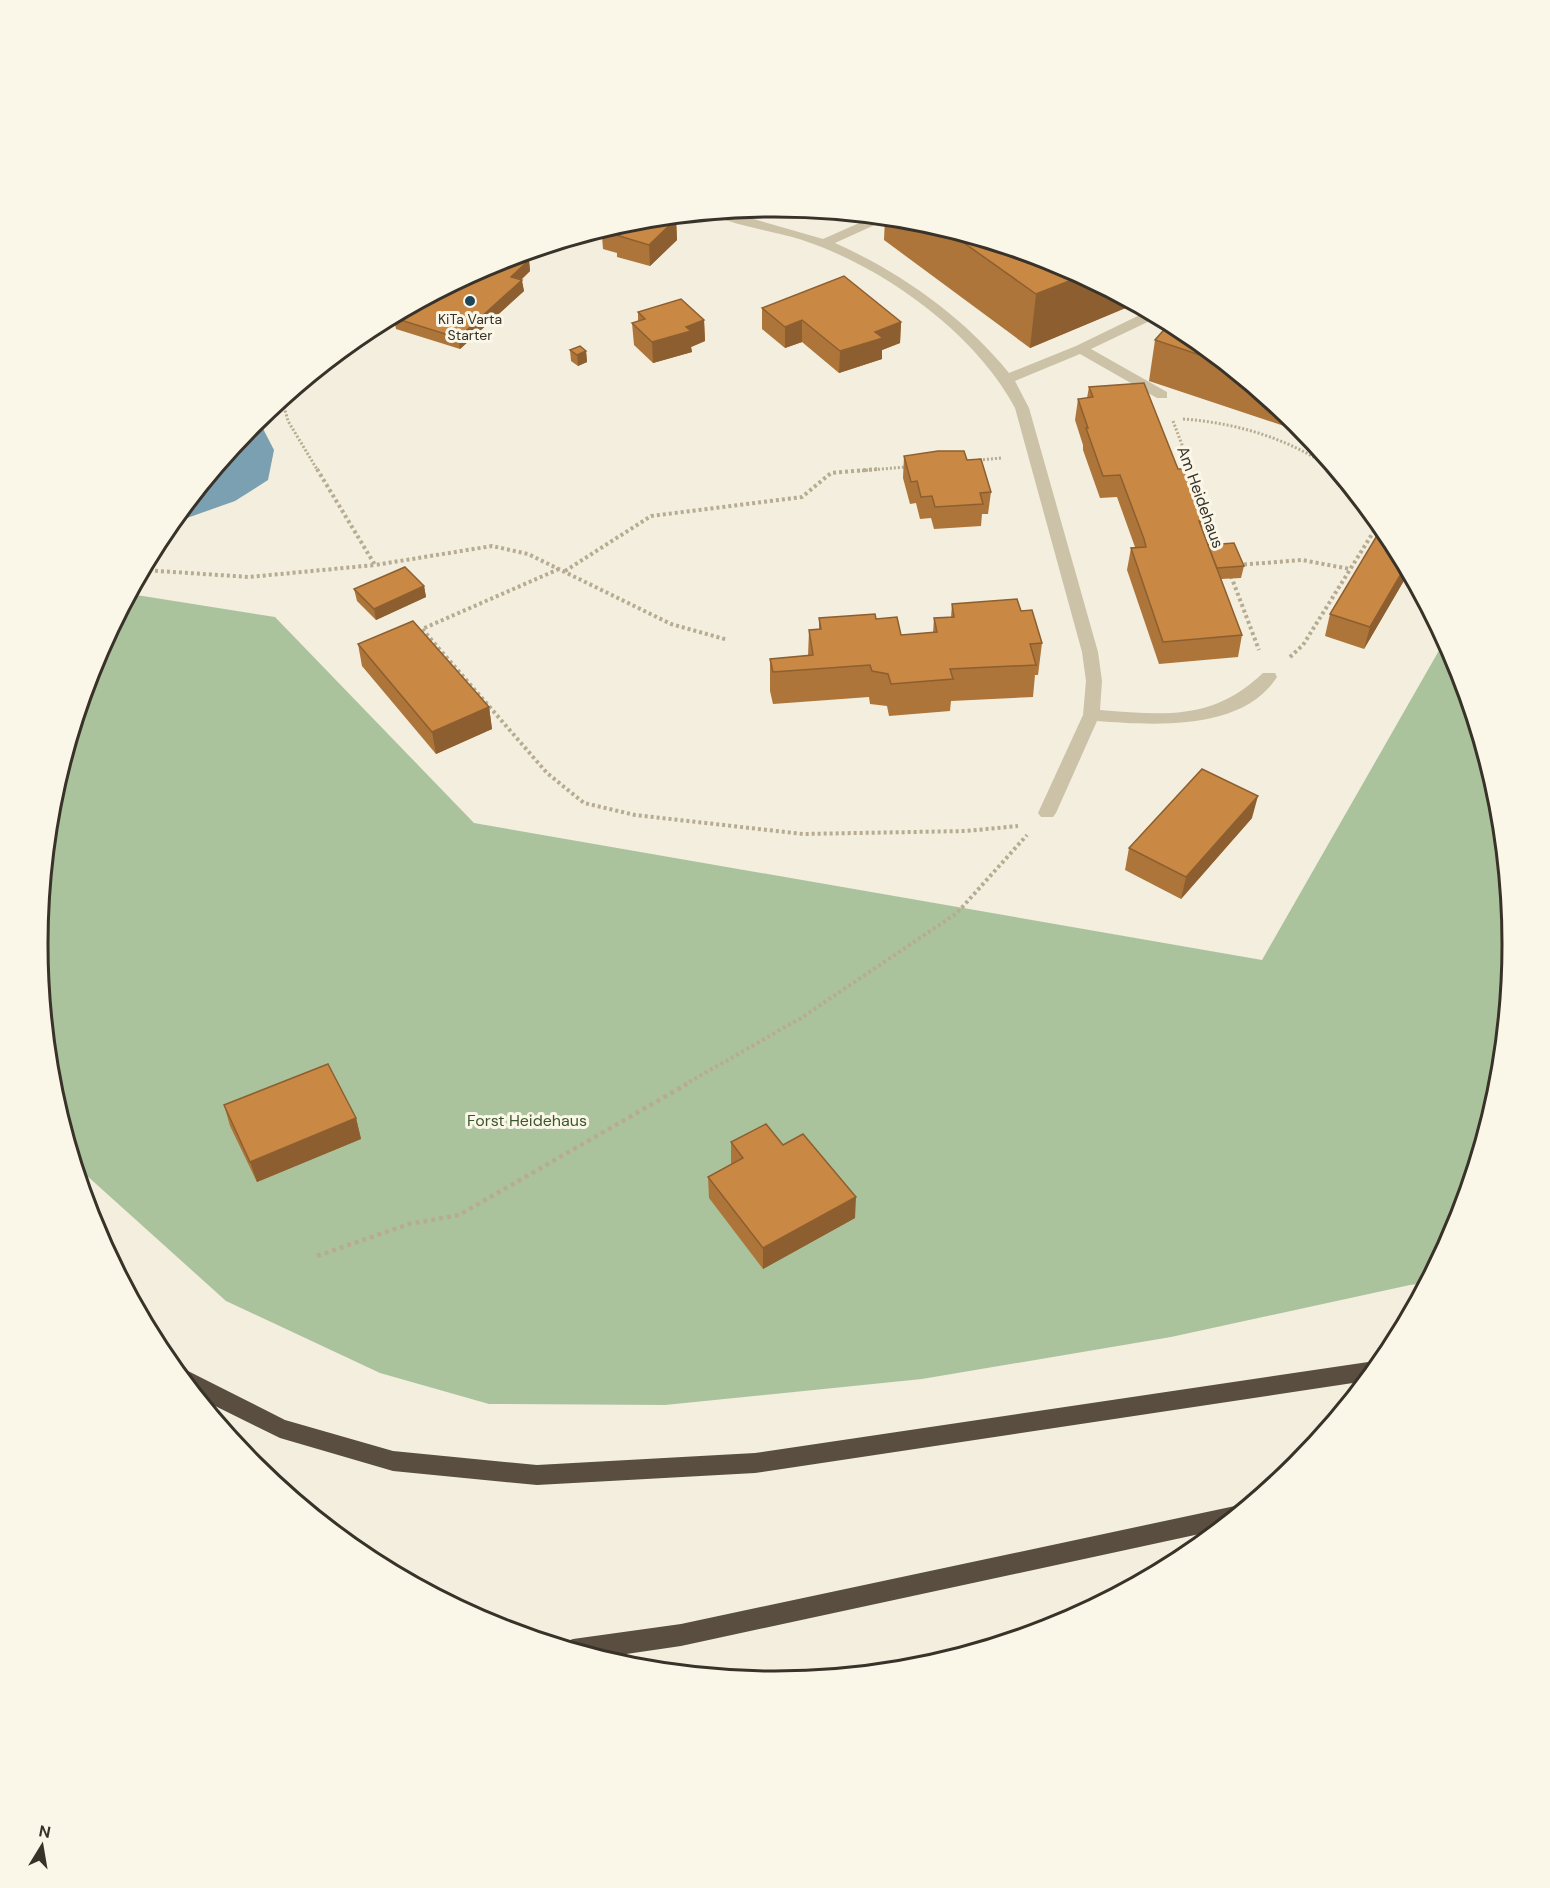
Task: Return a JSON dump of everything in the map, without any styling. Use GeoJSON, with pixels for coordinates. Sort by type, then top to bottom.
{"type":"FeatureCollection","features":[{"type":"Feature","properties":{"kind":"highway"},"geometry":{"type":"LineString","coordinates":[[197,1385],[279,1428],[393,1461],[537,1475],[755,1463],[1362,1372]]}},
{"type":"Feature","properties":{"kind":"highway"},"geometry":{"type":"LineString","coordinates":[[592,1647],[681,1635],[1220,1519]]}},
{"type":"Feature","properties":{"kind":"lane"},"geometry":{"type":"LineString","coordinates":[[738,219],[825,243],[903,286],[950,322],[1007,379],[1022,408],[1090,652],[1094,681],[1091,715],[1047,813]]}},
{"type":"Feature","properties":{"kind":"lane"},"geometry":{"type":"LineString","coordinates":[[843,233],[850,221]]}},
{"type":"Feature","properties":{"kind":"lane"},"geometry":{"type":"LineString","coordinates":[[825,243],[869,223]]}},
{"type":"Feature","properties":{"kind":"lane"},"geometry":{"type":"LineString","coordinates":[[1007,379],[1081,349],[1145,318]]}},
{"type":"Feature","properties":{"kind":"lane"},"geometry":{"type":"LineString","coordinates":[[1081,349],[1162,395]]}},
{"type":"Feature","properties":{"kind":"lane"},"geometry":{"type":"LineString","coordinates":[[1091,715],[1152,720],[1196,716],[1225,709],[1246,700],[1269,677]]}},
{"type":"Feature","properties":{"kind":"path"},"geometry":{"type":"LineString","coordinates":[[284,408],[288,421],[375,565]]}},
{"type":"Feature","properties":{"kind":"path","name":"Am Heidehaus"},"geometry":{"type":"LineString","coordinates":[[1223,555],[1172,418],[1228,423],[1313,456]]}},
{"type":"Feature","properties":{"kind":"path"},"geometry":{"type":"LineString","coordinates":[[978,460],[1035,455]]}},
{"type":"Feature","properties":{"kind":"path"},"geometry":{"type":"LineString","coordinates":[[564,572],[651,516],[802,497],[831,473],[910,466]]}},
{"type":"Feature","properties":{"kind":"path"},"geometry":{"type":"LineString","coordinates":[[1269,677],[1303,645],[1373,532]]}},
{"type":"Feature","properties":{"kind":"path"},"geometry":{"type":"LineString","coordinates":[[151,571],[249,577],[375,565],[492,546],[528,554],[671,624],[728,639]]}},
{"type":"Feature","properties":{"kind":"path","name":"Am Heidehaus"},"geometry":{"type":"LineString","coordinates":[[1269,677],[1227,565],[1302,560],[1350,569]]}},
{"type":"Feature","properties":{"kind":"path"},"geometry":{"type":"LineString","coordinates":[[559,569],[422,629],[547,773],[584,803],[635,815],[803,834],[966,831],[1037,824]]}},
{"type":"Feature","properties":{"kind":"path"},"geometry":{"type":"LineString","coordinates":[[317,1256],[409,1224],[459,1215],[801,1018],[957,913],[1047,813]]}},
{"type":"Feature","properties":{"kind":"green space","name":"Forst Heidehaus"},"geometry":{"type":"Polygon","coordinates":[[[137,595],[275,617],[474,823],[1262,960],[1440,650],[1463,710],[1488,802],[1496,849],[1502,944],[1496,1039],[1477,1132],[1447,1222],[1418,1284],[1171,1337],[922,1379],[665,1405],[489,1404],[380,1373],[226,1301],[86,1175],[62,1086],[54,1039],[48,944],[54,849],[62,802],[87,710],[103,666],[137,595]]]}},
{"type":"Feature","properties":{"kind":"water"},"geometry":{"type":"Polygon","coordinates":[[[263,428],[274,450],[268,480],[235,501],[186,518],[228,465],[263,428]]]}},
{"type":"Feature","properties":{"kind":"building"},"geometry":{"type":"Polygon","coordinates":[[[670,225],[649,245],[616,235],[670,225]]]}},
{"type":"Feature","properties":{"kind":"building"},"geometry":{"type":"Polygon","coordinates":[[[963,242],[1009,256],[1071,280],[1036,294],[963,242]]]}},
{"type":"Feature","properties":{"kind":"building","name":"KiTa Varta Starter"},"geometry":{"type":"Polygon","coordinates":[[[528,261],[511,277],[522,280],[458,338],[402,320],[453,292],[528,261]]]}},
{"type":"Feature","properties":{"kind":"building"},"geometry":{"type":"Polygon","coordinates":[[[844,276],[901,322],[875,332],[883,338],[840,351],[802,320],[785,327],[762,308],[844,276]]]}},
{"type":"Feature","properties":{"kind":"building"},"geometry":{"type":"Polygon","coordinates":[[[681,299],[704,320],[686,327],[691,331],[652,342],[632,323],[645,319],[638,312],[681,299]]]}},
{"type":"Feature","properties":{"kind":"building"},"geometry":{"type":"Polygon","coordinates":[[[1164,330],[1201,355],[1155,340],[1164,330]]]}},
{"type":"Feature","properties":{"kind":"building"},"geometry":{"type":"Polygon","coordinates":[[[580,346],[586,351],[577,355],[570,350],[580,346]]]}},
{"type":"Feature","properties":{"kind":"building"},"geometry":{"type":"Polygon","coordinates":[[[1144,383],[1178,469],[1183,469],[1204,521],[1199,521],[1242,635],[1163,642],[1131,548],[1146,547],[1144,539],[1120,475],[1103,476],[1078,399],[1093,397],[1089,387],[1144,383]]]}},
{"type":"Feature","properties":{"kind":"building"},"geometry":{"type":"Polygon","coordinates":[[[938,451],[964,451],[967,460],[981,459],[991,492],[980,493],[983,504],[935,507],[932,496],[921,497],[917,481],[911,482],[904,456],[938,451]]]}},
{"type":"Feature","properties":{"kind":"building"},"geometry":{"type":"Polygon","coordinates":[[[1376,536],[1401,574],[1370,627],[1330,614],[1376,536]]]}},
{"type":"Feature","properties":{"kind":"building"},"geometry":{"type":"Polygon","coordinates":[[[1234,543],[1244,566],[1217,568],[1208,545],[1234,543]]]}},
{"type":"Feature","properties":{"kind":"building"},"geometry":{"type":"Polygon","coordinates":[[[405,567],[424,586],[374,609],[354,589],[405,567]]]}},
{"type":"Feature","properties":{"kind":"building"},"geometry":{"type":"Polygon","coordinates":[[[1017,599],[1021,611],[1032,610],[1042,643],[1030,644],[1036,665],[950,669],[953,679],[891,684],[888,674],[872,671],[870,665],[773,672],[770,659],[813,655],[809,630],[821,629],[819,618],[875,614],[876,619],[897,617],[901,635],[937,632],[934,618],[954,617],[952,604],[1017,599]]]}},
{"type":"Feature","properties":{"kind":"building"},"geometry":{"type":"Polygon","coordinates":[[[413,621],[489,707],[432,732],[358,644],[413,621]]]}},
{"type":"Feature","properties":{"kind":"building"},"geometry":{"type":"Polygon","coordinates":[[[1202,769],[1258,796],[1186,877],[1129,848],[1202,769]]]}},
{"type":"Feature","properties":{"kind":"building"},"geometry":{"type":"Polygon","coordinates":[[[328,1064],[356,1118],[250,1162],[224,1105],[328,1064]]]}},
{"type":"Feature","properties":{"kind":"building"},"geometry":{"type":"Polygon","coordinates":[[[766,1124],[783,1145],[803,1134],[856,1197],[763,1248],[708,1177],[743,1158],[731,1142],[766,1124]]]}},
{"type":"Feature","properties":{"kind":"place","name":"KiTa Varta Starter"},"geometry":{"type":"Point","coordinates":[470,301]}}]}
